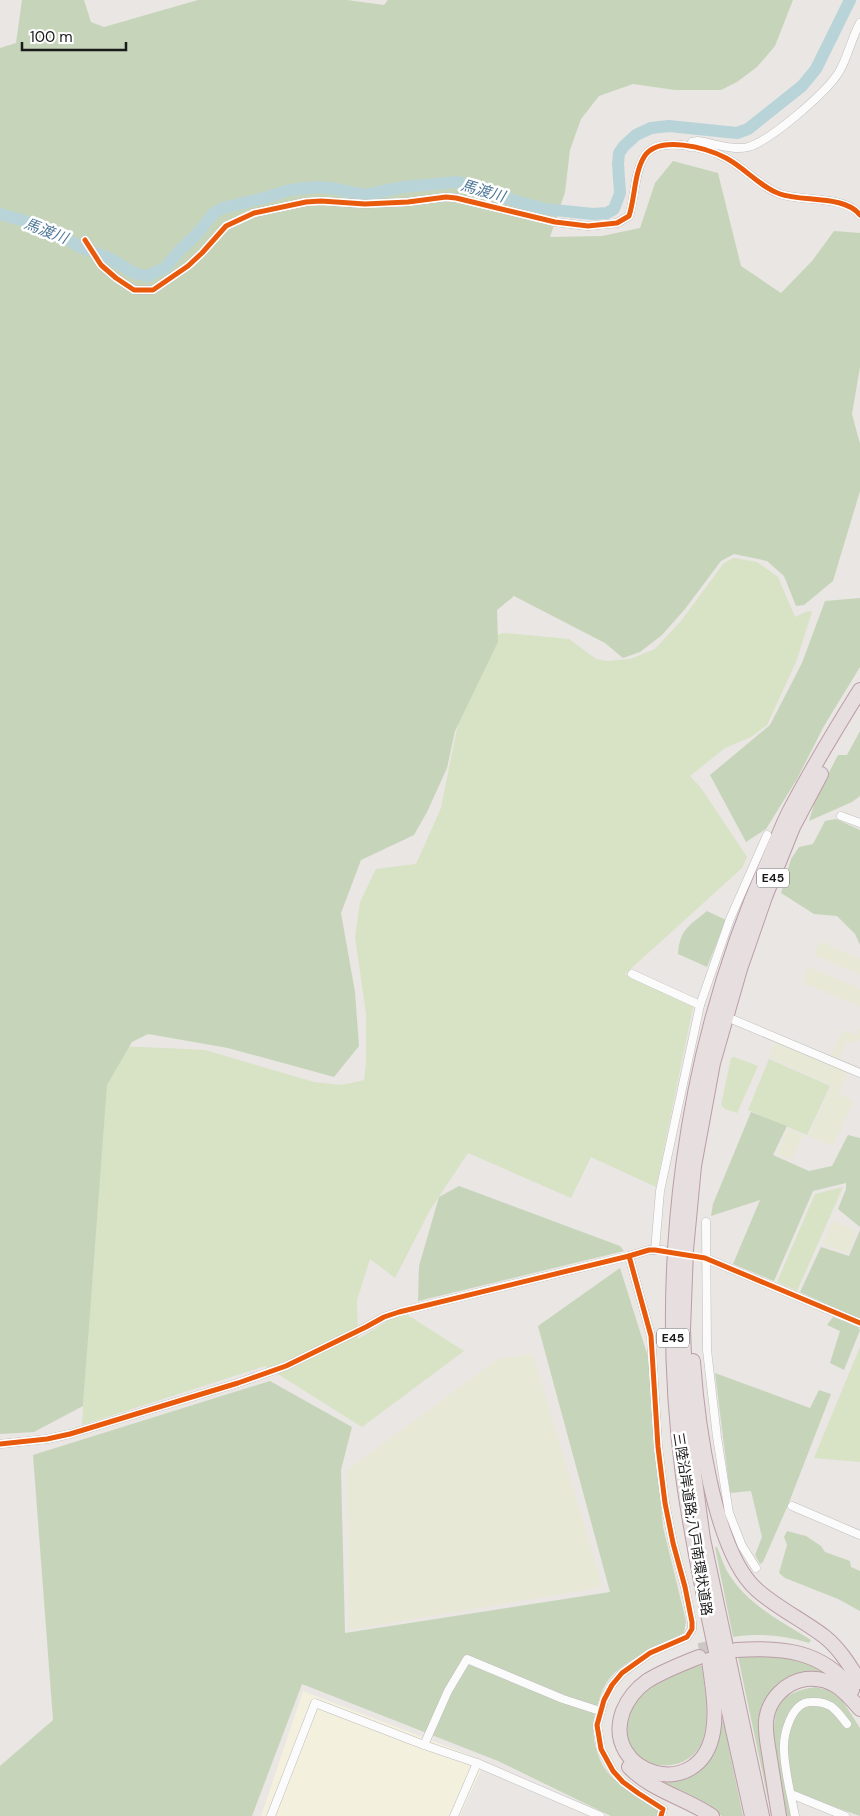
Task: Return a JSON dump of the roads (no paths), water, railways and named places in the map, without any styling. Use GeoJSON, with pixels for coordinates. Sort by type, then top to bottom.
{"type":"FeatureCollection","features":[{"type":"Feature","properties":{"kind":"highway","name":"三陸沿岸道路;八戸南環状道路"},"geometry":{"type":"LineString","coordinates":[[727,1645],[691,1528],[677,1422],[673,1268],[680,1183],[708,1032],[732,953],[755,891],[788,814],[829,739],[860,690]]}},
{"type":"Feature","properties":{"kind":"highway","name":"三陸沿岸道路;八戸南環状道路"},"geometry":{"type":"LineString","coordinates":[[727,1645],[704,1539],[690,1444],[684,1381],[683,1330],[686,1250],[694,1166],[713,1063],[740,969],[765,898],[794,828],[837,741],[860,704]]}},
{"type":"Feature","properties":{"kind":"highway"},"geometry":{"type":"LineString","coordinates":[[686,1250],[696,1392],[706,1463],[727,1541],[738,1566],[754,1587],[772,1603],[826,1638],[841,1654],[860,1682]]}},
{"type":"Feature","properties":{"kind":"highway"},"geometry":{"type":"LineString","coordinates":[[691,1528],[694,1570],[713,1687],[713,1732],[705,1754],[698,1763],[680,1774],[664,1775],[644,1769],[634,1762],[626,1751],[620,1735],[620,1720],[626,1703],[646,1682],[699,1654],[676,1657],[644,1675],[632,1686],[615,1710],[612,1735],[616,1749],[624,1762],[644,1780],[694,1804],[712,1816]]}},
{"type":"Feature","properties":{"kind":"highway"},"geometry":{"type":"LineString","coordinates":[[727,1645],[766,1642],[804,1648],[821,1655],[836,1665],[860,1691]]}},
{"type":"Feature","properties":{"kind":"highway"},"geometry":{"type":"LineString","coordinates":[[727,1645],[782,1650],[817,1660],[832,1668],[844,1680],[860,1704]]}},
{"type":"Feature","properties":{"kind":"highway","name":"E45"},"geometry":{"type":"LineString","coordinates":[[727,1645],[752,1816]]}},
{"type":"Feature","properties":{"kind":"highway","name":"E45"},"geometry":{"type":"LineString","coordinates":[[727,1645],[762,1816]]}},
{"type":"Feature","properties":{"kind":"highway"},"geometry":{"type":"LineString","coordinates":[[779,1816],[766,1734],[768,1710],[774,1698],[794,1682],[805,1679],[817,1679],[830,1682],[841,1688],[860,1709]]}},
{"type":"Feature","properties":{"kind":"street"},"geometry":{"type":"LineString","coordinates":[[690,147],[692,142],[698,141],[746,148],[771,134],[822,92],[838,74],[860,23]]}},
{"type":"Feature","properties":{"kind":"street"},"geometry":{"type":"LineString","coordinates":[[85,240],[101,265],[116,278],[134,290],[153,290],[188,266],[226,226],[254,213],[306,202],[366,204],[408,202],[446,197],[555,222],[588,226],[617,223],[629,216],[645,155],[655,148],[668,144],[690,147],[726,158],[780,194],[795,198],[831,201],[857,211],[860,215]]}},
{"type":"Feature","properties":{"kind":"street"},"geometry":{"type":"LineString","coordinates":[[842,816],[860,823]]}},
{"type":"Feature","properties":{"kind":"street"},"geometry":{"type":"LineString","coordinates":[[0,1444],[47,1439],[70,1434],[238,1383],[286,1366],[366,1328],[384,1317],[399,1312],[649,1250],[659,1250],[660,1191],[700,1005],[730,920],[767,835]]}},
{"type":"Feature","properties":{"kind":"street"},"geometry":{"type":"LineString","coordinates":[[632,974],[700,1005]]}},
{"type":"Feature","properties":{"kind":"street"},"geometry":{"type":"LineString","coordinates":[[734,1020],[860,1072]]}},
{"type":"Feature","properties":{"kind":"street"},"geometry":{"type":"LineString","coordinates":[[706,1222],[706,1350],[717,1437],[729,1513],[742,1546],[756,1568]]}},
{"type":"Feature","properties":{"kind":"street"},"geometry":{"type":"LineString","coordinates":[[629,1256],[651,1336],[658,1447],[665,1503],[685,1587],[692,1630],[687,1637],[650,1653],[622,1673],[612,1685],[600,1712],[597,1725],[598,1739],[605,1759],[623,1782],[663,1809],[661,1816]]}},
{"type":"Feature","properties":{"kind":"street"},"geometry":{"type":"LineString","coordinates":[[705,1258],[860,1323]]}},
{"type":"Feature","properties":{"kind":"street"},"geometry":{"type":"LineString","coordinates":[[792,1506],[860,1535]]}},
{"type":"Feature","properties":{"kind":"street"},"geometry":{"type":"LineString","coordinates":[[424,1745],[448,1691],[467,1659],[563,1699],[600,1712]]}},
{"type":"Feature","properties":{"kind":"street"},"geometry":{"type":"LineString","coordinates":[[795,1816],[784,1750],[792,1716],[798,1707],[806,1702],[826,1703],[834,1707],[847,1724]]}},
{"type":"Feature","properties":{"kind":"street"},"geometry":{"type":"LineString","coordinates":[[272,1816],[315,1703],[424,1745],[477,1762],[600,1816]]}},
{"type":"Feature","properties":{"kind":"street"},"geometry":{"type":"LineString","coordinates":[[454,1816],[477,1762]]}},
{"type":"Feature","properties":{"kind":"street"},"geometry":{"type":"LineString","coordinates":[[791,1794],[845,1816]]}},
{"type":"Feature","properties":{"kind":"waterway","name":"馬渡川"},"geometry":{"type":"LineString","coordinates":[[0,214],[35,224],[56,233],[80,247],[109,258],[134,273],[147,276],[165,268],[214,213],[223,208],[290,190],[317,187],[365,195],[404,187],[457,182],[545,209],[593,214],[607,213],[614,209],[620,193],[619,153],[636,135],[651,128],[669,126],[737,133],[748,129],[802,86],[816,69],[850,0]]}},
{"type":"Feature","properties":{"kind":"tunnel"},"geometry":{"type":"LineString","coordinates":[[663,1250],[705,1258]]}},
{"type":"Feature","properties":{"kind":"tunnel"},"geometry":{"type":"LineString","coordinates":[[699,1650],[735,1643]]}}]}
